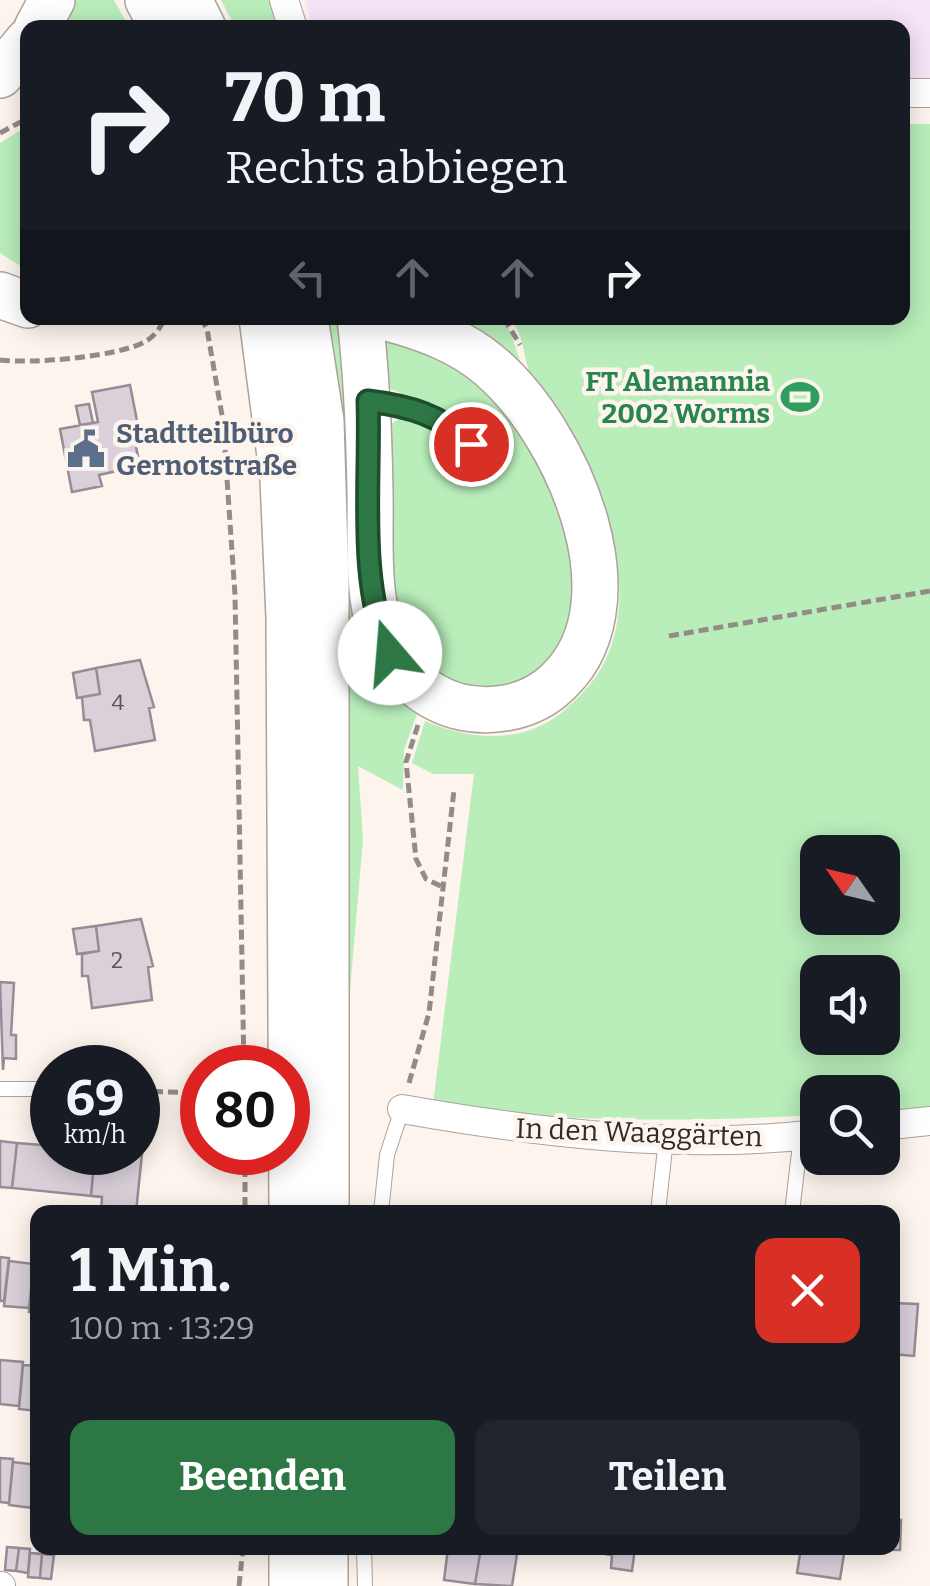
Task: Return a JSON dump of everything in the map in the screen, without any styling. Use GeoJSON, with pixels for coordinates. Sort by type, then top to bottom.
{"type":"FeatureCollection","features":[{"type":"Feature","properties":{"kind":"highway"},"geometry":{"type":"LineString","coordinates":[[0,75],[20,51]]}},
{"type":"Feature","properties":{"kind":"highway"},"geometry":{"type":"LineString","coordinates":[[263,325],[283,479],[289,617],[292,1205]]}},
{"type":"Feature","properties":{"kind":"highway"},"geometry":{"type":"LineString","coordinates":[[306,325],[320,421],[326,586],[326,1205]]}},
{"type":"Feature","properties":{"kind":"highway"},"geometry":{"type":"LineString","coordinates":[[361,325],[368,401],[372,583],[382,634],[396,662],[418,686],[434,696],[471,709],[506,708],[547,691],[576,662],[591,624],[590,554],[572,481],[551,439],[504,378],[472,352],[408,325]]}},
{"type":"Feature","properties":{"kind":"highway"},"geometry":{"type":"LineString","coordinates":[[292,1555],[292,1586]]}},
{"type":"Feature","properties":{"kind":"highway"},"geometry":{"type":"LineString","coordinates":[[325,1555],[325,1586]]}},
{"type":"Feature","properties":{"kind":"street","name":"In den Waaggärten"},"geometry":{"type":"LineString","coordinates":[[402,1109],[536,1132],[666,1138],[800,1135]]}},
{"type":"Feature","properties":{"kind":"street"},"geometry":{"type":"LineString","coordinates":[[900,1124],[930,1120]]}},
{"type":"Feature","properties":{"kind":"lane"},"geometry":{"type":"LineString","coordinates":[[368,401],[401,405],[444,421],[471,444],[490,468]]}},
{"type":"Feature","properties":{"kind":"lane"},"geometry":{"type":"LineString","coordinates":[[0,1089],[30,1089]]}},
{"type":"Feature","properties":{"kind":"lane"},"geometry":{"type":"LineString","coordinates":[[381,1205],[387,1154],[402,1109]]}},
{"type":"Feature","properties":{"kind":"lane"},"geometry":{"type":"LineString","coordinates":[[659,1205],[666,1138]]}},
{"type":"Feature","properties":{"kind":"lane"},"geometry":{"type":"LineString","coordinates":[[794,1205],[800,1175]]}},
{"type":"Feature","properties":{"kind":"lane"},"geometry":{"type":"LineString","coordinates":[[364,1555],[365,1586]]}},
{"type":"Feature","properties":{"kind":"path"},"geometry":{"type":"LineString","coordinates":[[0,360],[28,364],[128,348],[154,336],[161,325]]}},
{"type":"Feature","properties":{"kind":"path"},"geometry":{"type":"LineString","coordinates":[[204,325],[222,421],[235,595],[244,1045]]}},
{"type":"Feature","properties":{"kind":"path"},"geometry":{"type":"LineString","coordinates":[[669,636],[930,591]]}},
{"type":"Feature","properties":{"kind":"path"},"geometry":{"type":"LineString","coordinates":[[424,713],[406,762],[416,859],[426,879],[445,888]]}},
{"type":"Feature","properties":{"kind":"path"},"geometry":{"type":"LineString","coordinates":[[402,1109],[429,1012],[454,790]]}},
{"type":"Feature","properties":{"kind":"path"},"geometry":{"type":"LineString","coordinates":[[245,1175],[245,1205]]}},
{"type":"Feature","properties":{"kind":"path"},"geometry":{"type":"LineString","coordinates":[[238,1586],[242,1555]]}},
{"type":"Feature","properties":{"kind":"shaded area"},"geometry":{"type":"Polygon","coordinates":[[[305,0],[930,0],[930,81],[910,80],[910,20],[311,20],[305,0]]]}},
{"type":"Feature","properties":{"kind":"green space"},"geometry":{"type":"Polygon","coordinates":[[[65,0],[114,0],[125,20],[57,20],[65,0]]]}},
{"type":"Feature","properties":{"kind":"green space"},"geometry":{"type":"Polygon","coordinates":[[[221,0],[269,0],[276,20],[231,20],[221,0]]]}},
{"type":"Feature","properties":{"kind":"green space"},"geometry":{"type":"Polygon","coordinates":[[[910,124],[930,124],[930,1109],[900,1111],[900,1075],[800,1075],[800,1116],[577,1118],[433,1104],[474,774],[433,774],[412,763],[425,721],[461,733],[499,736],[517,734],[551,720],[583,692],[602,668],[615,634],[619,604],[614,542],[596,482],[570,429],[534,380],[514,325],[910,325],[910,124]]]}},
{"type":"Feature","properties":{"kind":"green space"},"geometry":{"type":"Polygon","coordinates":[[[20,131],[20,266],[0,253],[0,143],[20,131]]]}},
{"type":"Feature","properties":{"kind":"green space"},"geometry":{"type":"Polygon","coordinates":[[[319,325],[345,325],[355,403],[418,711],[404,750],[403,790],[358,766],[363,839],[342,1084],[319,325]]]}},
{"type":"Feature","properties":{"kind":"green space"},"geometry":{"type":"Polygon","coordinates":[[[466,325],[505,325],[520,360],[466,325]]]}},
{"type":"Feature","properties":{"kind":"green space"},"geometry":{"type":"Polygon","coordinates":[[[382,336],[409,343],[479,377],[558,486],[576,593],[566,640],[539,676],[501,691],[458,687],[419,662],[395,615],[385,443],[391,424],[404,418],[431,423],[458,443],[488,476],[496,469],[451,415],[391,389],[385,381],[382,336]]]}},
{"type":"Feature","properties":{"kind":"building"},"geometry":{"type":"Polygon","coordinates":[[[130,385],[139,431],[133,432],[140,466],[99,475],[102,486],[72,492],[60,429],[98,422],[92,392],[130,385]]]}},
{"type":"Feature","properties":{"kind":"building"},"geometry":{"type":"Polygon","coordinates":[[[89,404],[93,423],[80,425],[76,406],[89,404]]]}},
{"type":"Feature","properties":{"kind":"building"},"geometry":{"type":"Polygon","coordinates":[[[140,660],[154,707],[149,708],[155,740],[95,751],[90,720],[84,720],[82,697],[100,694],[96,668],[140,660]]]}},
{"type":"Feature","properties":{"kind":"building"},"geometry":{"type":"Polygon","coordinates":[[[96,668],[100,694],[77,698],[73,673],[96,668]]]}},
{"type":"Feature","properties":{"kind":"building"},"geometry":{"type":"Polygon","coordinates":[[[141,919],[153,966],[148,967],[152,1000],[92,1008],[88,976],[82,976],[82,954],[99,951],[96,926],[141,919]]]}},
{"type":"Feature","properties":{"kind":"building"},"geometry":{"type":"Polygon","coordinates":[[[96,926],[99,951],[77,954],[73,929],[96,926]]]}},
{"type":"Feature","properties":{"kind":"building"},"geometry":{"type":"Polygon","coordinates":[[[0,982],[14,983],[11,1035],[16,1035],[16,1059],[4,1058],[3,1070],[0,982]]]}},
{"type":"Feature","properties":{"kind":"building"},"geometry":{"type":"Polygon","coordinates":[[[0,1141],[17,1143],[12,1188],[0,1187],[0,1141]]]}},
{"type":"Feature","properties":{"kind":"building"},"geometry":{"type":"Polygon","coordinates":[[[17,1143],[30,1144],[30,1175],[93,1175],[91,1196],[12,1188],[17,1143]]]}},
{"type":"Feature","properties":{"kind":"building"},"geometry":{"type":"Polygon","coordinates":[[[93,1175],[140,1175],[137,1205],[101,1205],[102,1197],[91,1196],[93,1175]]]}},
{"type":"Feature","properties":{"kind":"building"},"geometry":{"type":"Polygon","coordinates":[[[0,1257],[9,1258],[4,1301],[0,1301],[0,1257]]]}},
{"type":"Feature","properties":{"kind":"building"},"geometry":{"type":"Polygon","coordinates":[[[9,1261],[30,1264],[29,1308],[4,1306],[9,1261]]]}},
{"type":"Feature","properties":{"kind":"building"},"geometry":{"type":"Polygon","coordinates":[[[900,1303],[918,1304],[914,1356],[900,1355],[900,1303]]]}},
{"type":"Feature","properties":{"kind":"building"},"geometry":{"type":"Polygon","coordinates":[[[0,1360],[23,1362],[19,1406],[0,1404],[0,1360]]]}},
{"type":"Feature","properties":{"kind":"building"},"geometry":{"type":"Polygon","coordinates":[[[23,1365],[30,1365],[30,1410],[19,1409],[23,1365]]]}},
{"type":"Feature","properties":{"kind":"building"},"geometry":{"type":"Polygon","coordinates":[[[0,1458],[13,1459],[9,1503],[0,1502],[0,1458]]]}},
{"type":"Feature","properties":{"kind":"building"},"geometry":{"type":"Polygon","coordinates":[[[13,1462],[30,1464],[30,1508],[9,1505],[13,1462]]]}},
{"type":"Feature","properties":{"kind":"building"},"geometry":{"type":"Polygon","coordinates":[[[7,1547],[19,1548],[16,1571],[5,1570],[7,1547]]]}},
{"type":"Feature","properties":{"kind":"building"},"geometry":{"type":"Polygon","coordinates":[[[19,1548],[30,1549],[28,1573],[16,1571],[19,1548]]]}},
{"type":"Feature","properties":{"kind":"building"},"geometry":{"type":"Polygon","coordinates":[[[30,1553],[42,1555],[40,1578],[28,1577],[30,1553]]]}},
{"type":"Feature","properties":{"kind":"building"},"geometry":{"type":"Polygon","coordinates":[[[42,1555],[54,1555],[51,1579],[40,1578],[42,1555]]]}},
{"type":"Feature","properties":{"kind":"building"},"geometry":{"type":"Polygon","coordinates":[[[447,1555],[480,1555],[475,1584],[444,1580],[447,1555]]]}},
{"type":"Feature","properties":{"kind":"building"},"geometry":{"type":"Polygon","coordinates":[[[480,1555],[517,1555],[512,1586],[475,1584],[480,1555]]]}},
{"type":"Feature","properties":{"kind":"building"},"geometry":{"type":"Polygon","coordinates":[[[612,1555],[634,1555],[632,1571],[611,1568],[612,1555]]]}},
{"type":"Feature","properties":{"kind":"building"},"geometry":{"type":"Polygon","coordinates":[[[800,1555],[844,1555],[840,1579],[797,1573],[800,1555]]]}},
{"type":"Feature","properties":{"kind":"place","name":"FT Alemannia 2002 Worms"},"geometry":{"type":"Point","coordinates":[800,397]}},
{"type":"Feature","properties":{"kind":"place","name":"Stadtteilbüro Gernotstraße"},"geometry":{"type":"Point","coordinates":[86,449]}},
{"type":"Feature","properties":{"kind":"route"},"geometry":{"type":"LineString","coordinates":[[390,653],[382,634],[372,583],[368,401],[426,413],[444,421],[471,444]]}}]}
